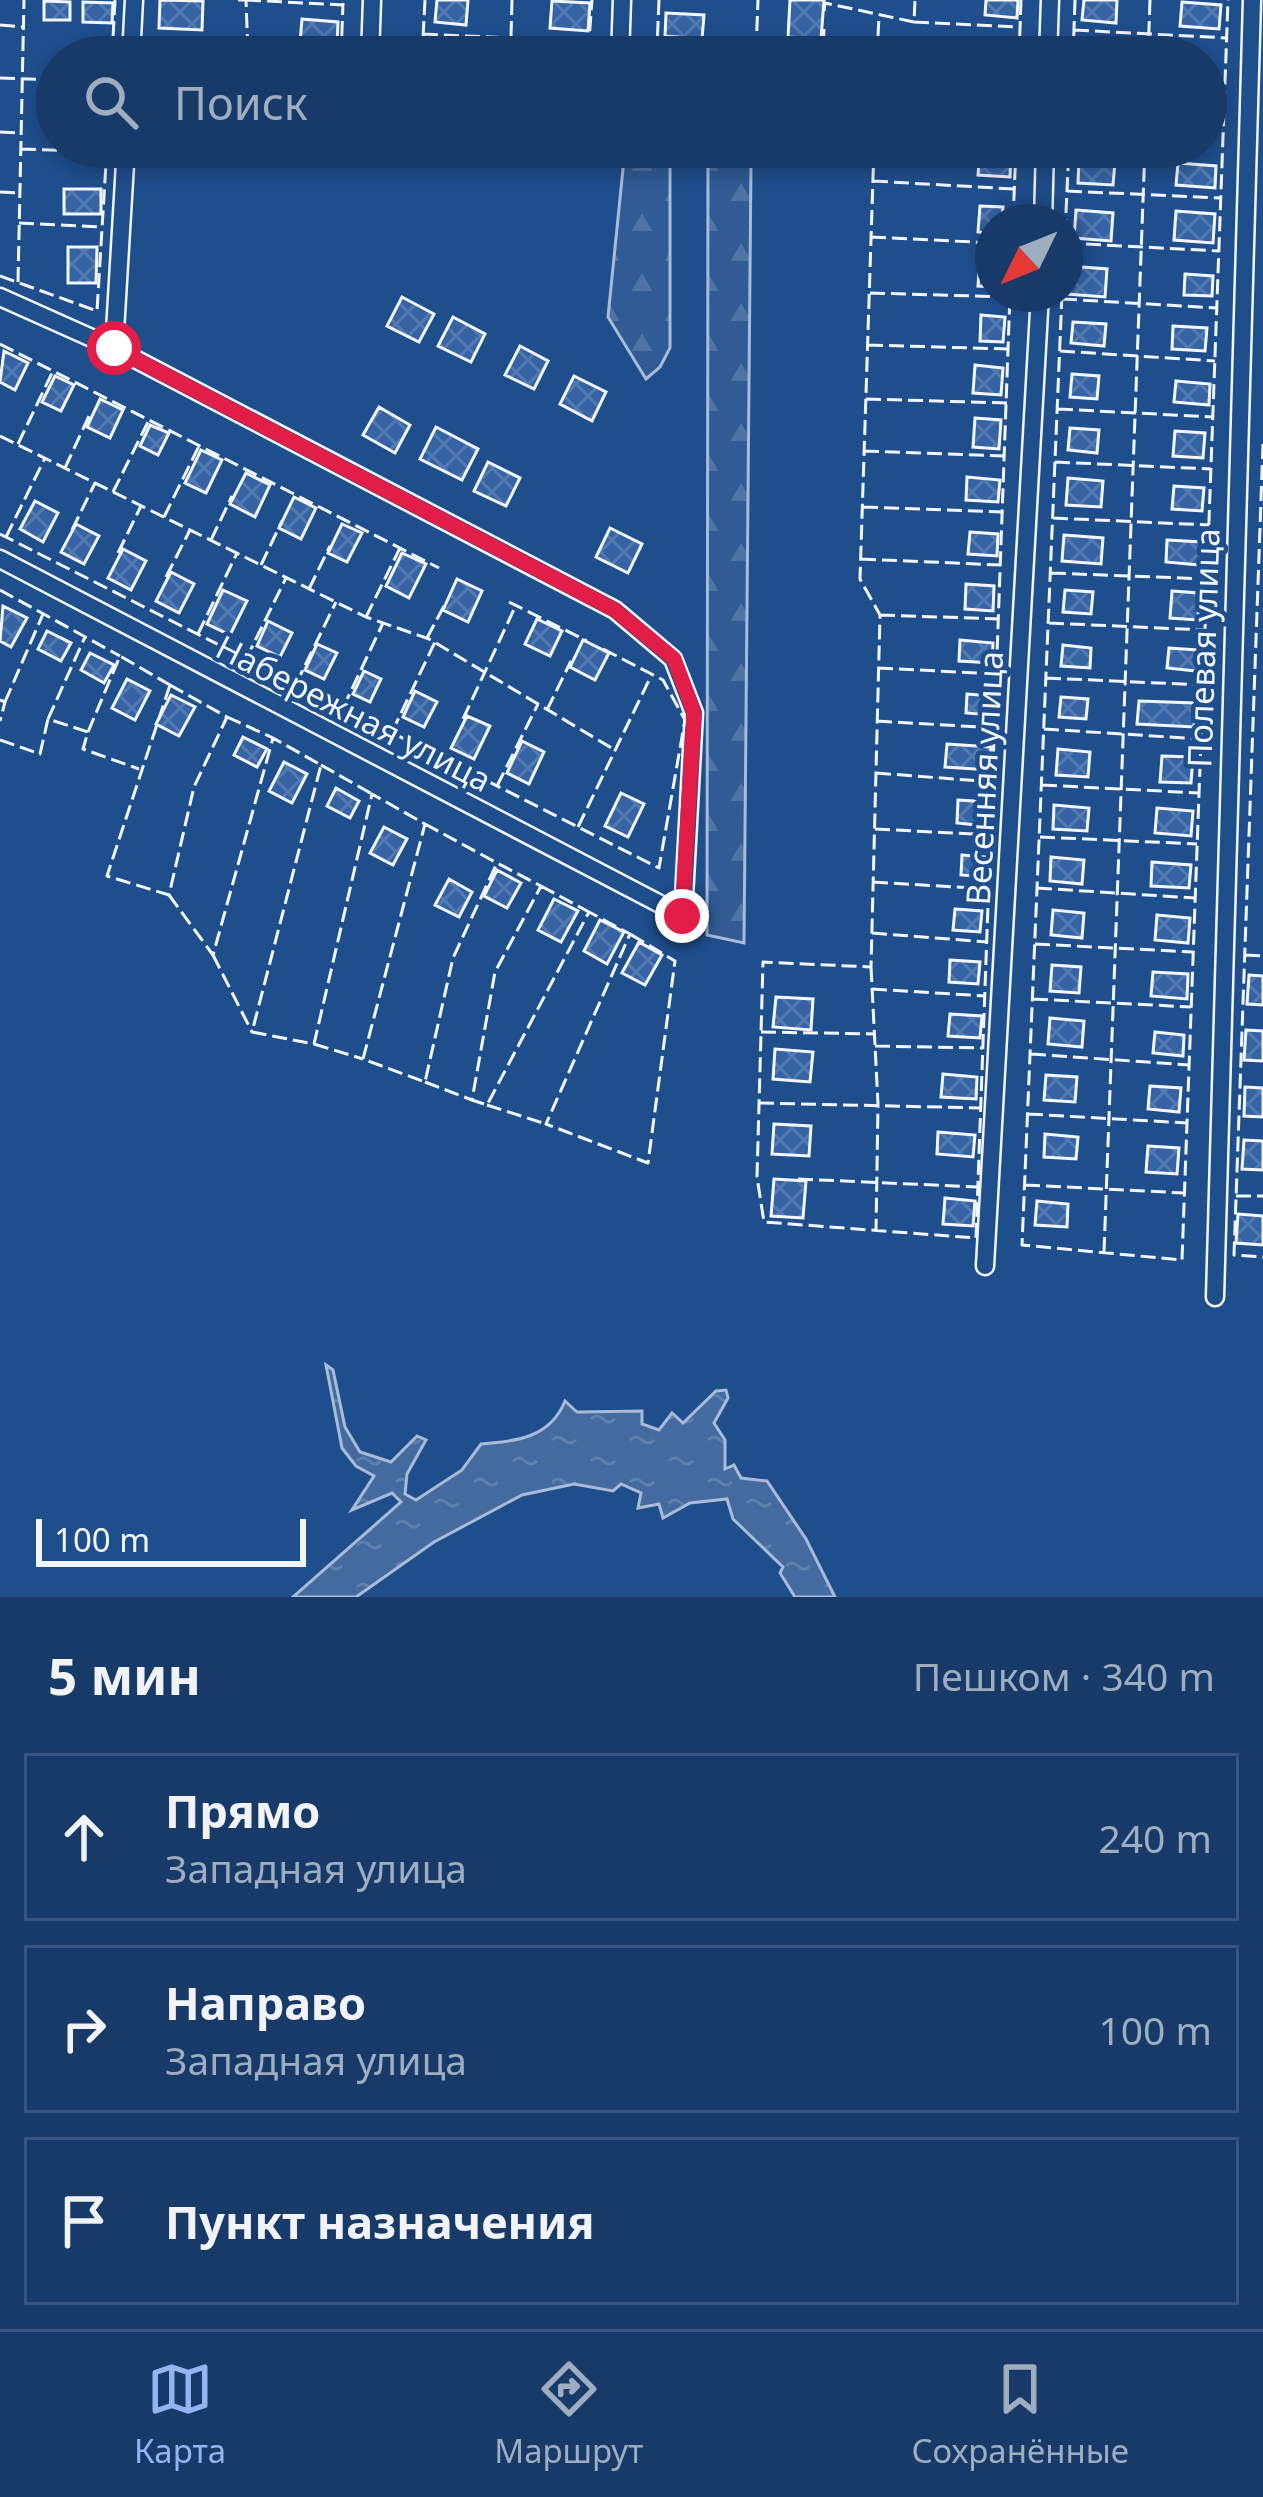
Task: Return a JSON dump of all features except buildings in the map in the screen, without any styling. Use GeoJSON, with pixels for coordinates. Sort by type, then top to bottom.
{"type":"FeatureCollection","features":[{"type":"Feature","properties":{"kind":"street"},"geometry":{"type":"LineString","coordinates":[[131,36],[134,0]]}},
{"type":"Feature","properties":{"kind":"street"},"geometry":{"type":"LineString","coordinates":[[371,36],[372,0]]}},
{"type":"Feature","properties":{"kind":"street"},"geometry":{"type":"LineString","coordinates":[[621,36],[622,0]]}},
{"type":"Feature","properties":{"kind":"street"},"geometry":{"type":"LineString","coordinates":[[1049,36],[1050,0]]}},
{"type":"Feature","properties":{"kind":"street","name":"Полевая улица"},"geometry":{"type":"LineString","coordinates":[[1215,1297],[1252,0]]}},
{"type":"Feature","properties":{"kind":"street"},"geometry":{"type":"LineString","coordinates":[[0,297],[114,348],[124,168]]}},
{"type":"Feature","properties":{"kind":"street"},"geometry":{"type":"LineString","coordinates":[[1043,204],[1044,168]]}},
{"type":"Feature","properties":{"kind":"street","name":"Весенняя улица"},"geometry":{"type":"LineString","coordinates":[[985,1265],[1039,312]]}},
{"type":"Feature","properties":{"kind":"street","name":"Набережная улица"},"geometry":{"type":"LineString","coordinates":[[0,559],[682,916],[694,713],[674,659],[615,610],[114,348]]}},
{"type":"Feature","properties":{"kind":"green space"},"geometry":{"type":"Polygon","coordinates":[[[623,168],[670,168],[670,348],[660,367],[646,379],[608,317],[623,168]]]}},
{"type":"Feature","properties":{"kind":"green space"},"geometry":{"type":"Polygon","coordinates":[[[708,168],[751,168],[744,943],[707,935],[708,168]]]}},
{"type":"Feature","properties":{"kind":"water"},"geometry":{"type":"Polygon","coordinates":[[[326,1365],[333,1370],[345,1427],[360,1452],[391,1462],[417,1436],[426,1440],[407,1474],[405,1494],[416,1500],[462,1470],[481,1444],[519,1439],[541,1430],[565,1401],[577,1412],[642,1411],[642,1424],[659,1430],[672,1413],[683,1423],[716,1391],[726,1390],[728,1398],[714,1423],[725,1440],[725,1469],[734,1465],[741,1478],[767,1481],[806,1539],[835,1597],[795,1597],[780,1573],[783,1567],[733,1519],[727,1499],[690,1503],[663,1518],[659,1504],[638,1508],[641,1493],[621,1484],[613,1491],[574,1484],[522,1495],[434,1542],[356,1597],[293,1597],[401,1502],[392,1493],[352,1510],[374,1476],[356,1466],[342,1448],[326,1365]]]}},
{"type":"Feature","properties":{"kind":"fence"},"geometry":{"type":"LineString","coordinates":[[18,282],[24,0]]}},
{"type":"Feature","properties":{"kind":"fence"},"geometry":{"type":"LineString","coordinates":[[113,36],[115,0]]}},
{"type":"Feature","properties":{"kind":"fence"},"geometry":{"type":"LineString","coordinates":[[238,0],[246,0],[247,36]]}},
{"type":"Feature","properties":{"kind":"fence"},"geometry":{"type":"LineString","coordinates":[[246,0],[343,5]]}},
{"type":"Feature","properties":{"kind":"fence"},"geometry":{"type":"LineString","coordinates":[[423,36],[425,0]]}},
{"type":"Feature","properties":{"kind":"fence"},"geometry":{"type":"LineString","coordinates":[[511,36],[512,0]]}},
{"type":"Feature","properties":{"kind":"fence"},"geometry":{"type":"LineString","coordinates":[[589,36],[592,0]]}},
{"type":"Feature","properties":{"kind":"fence"},"geometry":{"type":"LineString","coordinates":[[657,36],[659,0]]}},
{"type":"Feature","properties":{"kind":"fence"},"geometry":{"type":"LineString","coordinates":[[757,36],[758,0]]}},
{"type":"Feature","properties":{"kind":"fence"},"geometry":{"type":"LineString","coordinates":[[824,11],[825,3],[914,22],[915,0]]}},
{"type":"Feature","properties":{"kind":"fence"},"geometry":{"type":"LineString","coordinates":[[1020,36],[1021,0]]}},
{"type":"Feature","properties":{"kind":"fence"},"geometry":{"type":"LineString","coordinates":[[1074,36],[1075,0]]}},
{"type":"Feature","properties":{"kind":"fence"},"geometry":{"type":"LineString","coordinates":[[1149,36],[1150,0]]}},
{"type":"Feature","properties":{"kind":"fence"},"geometry":{"type":"LineString","coordinates":[[1227,36],[1228,0]]}},
{"type":"Feature","properties":{"kind":"fence"},"geometry":{"type":"LineString","coordinates":[[342,36],[343,3]]}},
{"type":"Feature","properties":{"kind":"fence"},"geometry":{"type":"LineString","coordinates":[[878,36],[879,16]]}},
{"type":"Feature","properties":{"kind":"fence"},"geometry":{"type":"LineString","coordinates":[[914,22],[1020,27]]}},
{"type":"Feature","properties":{"kind":"fence"},"geometry":{"type":"LineString","coordinates":[[0,25],[24,27]]}},
{"type":"Feature","properties":{"kind":"fence"},"geometry":{"type":"LineString","coordinates":[[824,29],[824,36]]}},
{"type":"Feature","properties":{"kind":"fence"},"geometry":{"type":"LineString","coordinates":[[1074,30],[1189,36]]}},
{"type":"Feature","properties":{"kind":"fence"},"geometry":{"type":"LineString","coordinates":[[423,34],[467,36]]}},
{"type":"Feature","properties":{"kind":"fence"},"geometry":{"type":"LineString","coordinates":[[0,78],[36,79]]}},
{"type":"Feature","properties":{"kind":"fence"},"geometry":{"type":"LineString","coordinates":[[0,132],[21,133]]}},
{"type":"Feature","properties":{"kind":"fence"},"geometry":{"type":"LineString","coordinates":[[21,149],[36,150]]}},
{"type":"Feature","properties":{"kind":"fence"},"geometry":{"type":"LineString","coordinates":[[0,276],[97,311],[106,168]]}},
{"type":"Feature","properties":{"kind":"fence"},"geometry":{"type":"LineString","coordinates":[[873,168],[860,579],[880,615],[871,967],[763,962],[757,1177],[764,1222],[976,1238],[1009,312]]}},
{"type":"Feature","properties":{"kind":"fence"},"geometry":{"type":"LineString","coordinates":[[1014,204],[1015,168]]}},
{"type":"Feature","properties":{"kind":"fence"},"geometry":{"type":"LineString","coordinates":[[1066,204],[1068,168]]}},
{"type":"Feature","properties":{"kind":"fence"},"geometry":{"type":"LineString","coordinates":[[1104,1252],[1144,168]]}},
{"type":"Feature","properties":{"kind":"fence"},"geometry":{"type":"LineString","coordinates":[[1061,312],[1022,1245],[1182,1260],[1222,168]]}},
{"type":"Feature","properties":{"kind":"fence"},"geometry":{"type":"LineString","coordinates":[[873,181],[1014,189]]}},
{"type":"Feature","properties":{"kind":"fence"},"geometry":{"type":"LineString","coordinates":[[1067,191],[1221,198]]}},
{"type":"Feature","properties":{"kind":"fence"},"geometry":{"type":"LineString","coordinates":[[0,192],[20,193]]}},
{"type":"Feature","properties":{"kind":"fence"},"geometry":{"type":"LineString","coordinates":[[19,223],[102,227]]}},
{"type":"Feature","properties":{"kind":"fence"},"geometry":{"type":"LineString","coordinates":[[871,237],[975,242]]}},
{"type":"Feature","properties":{"kind":"fence"},"geometry":{"type":"LineString","coordinates":[[1083,244],[1219,251]]}},
{"type":"Feature","properties":{"kind":"fence"},"geometry":{"type":"LineString","coordinates":[[870,293],[975,296]]}},
{"type":"Feature","properties":{"kind":"fence"},"geometry":{"type":"LineString","coordinates":[[1083,300],[1217,308]]}},
{"type":"Feature","properties":{"kind":"fence"},"geometry":{"type":"LineString","coordinates":[[0,344],[439,568]]}},
{"type":"Feature","properties":{"kind":"fence"},"geometry":{"type":"LineString","coordinates":[[868,345],[1009,349]]}},
{"type":"Feature","properties":{"kind":"fence"},"geometry":{"type":"LineString","coordinates":[[1060,351],[1215,361]]}},
{"type":"Feature","properties":{"kind":"fence"},"geometry":{"type":"LineString","coordinates":[[18,444],[53,371]]}},
{"type":"Feature","properties":{"kind":"fence"},"geometry":{"type":"LineString","coordinates":[[866,399],[1007,403]]}},
{"type":"Feature","properties":{"kind":"fence"},"geometry":{"type":"LineString","coordinates":[[1058,409],[1213,417]]}},
{"type":"Feature","properties":{"kind":"fence"},"geometry":{"type":"LineString","coordinates":[[65,468],[89,416]]}},
{"type":"Feature","properties":{"kind":"fence"},"geometry":{"type":"LineString","coordinates":[[113,492],[149,420]]}},
{"type":"Feature","properties":{"kind":"fence"},"geometry":{"type":"LineString","coordinates":[[0,436],[366,617],[429,639],[615,750]]}},
{"type":"Feature","properties":{"kind":"fence"},"geometry":{"type":"LineString","coordinates":[[1263,444],[1234,1255],[1263,1257]]}},
{"type":"Feature","properties":{"kind":"fence"},"geometry":{"type":"LineString","coordinates":[[164,517],[199,446]]}},
{"type":"Feature","properties":{"kind":"fence"},"geometry":{"type":"LineString","coordinates":[[864,451],[1005,456]]}},
{"type":"Feature","properties":{"kind":"fence"},"geometry":{"type":"LineString","coordinates":[[6,537],[45,458]]}},
{"type":"Feature","properties":{"kind":"fence"},"geometry":{"type":"LineString","coordinates":[[1055,462],[1211,469]]}},
{"type":"Feature","properties":{"kind":"fence"},"geometry":{"type":"LineString","coordinates":[[72,530],[95,483]]}},
{"type":"Feature","properties":{"kind":"fence"},"geometry":{"type":"LineString","coordinates":[[211,540],[232,496]]}},
{"type":"Feature","properties":{"kind":"fence"},"geometry":{"type":"LineString","coordinates":[[118,553],[141,506]]}},
{"type":"Feature","properties":{"kind":"fence"},"geometry":{"type":"LineString","coordinates":[[863,507],[1003,512]]}},
{"type":"Feature","properties":{"kind":"fence"},"geometry":{"type":"LineString","coordinates":[[1053,518],[1209,525]]}},
{"type":"Feature","properties":{"kind":"fence"},"geometry":{"type":"LineString","coordinates":[[261,565],[282,521]]}},
{"type":"Feature","properties":{"kind":"fence"},"geometry":{"type":"LineString","coordinates":[[166,577],[190,530]]}},
{"type":"Feature","properties":{"kind":"fence"},"geometry":{"type":"LineString","coordinates":[[0,534],[659,868],[685,720],[663,680],[603,649]]}},
{"type":"Feature","properties":{"kind":"fence"},"geometry":{"type":"LineString","coordinates":[[309,589],[330,546]]}},
{"type":"Feature","properties":{"kind":"fence"},"geometry":{"type":"LineString","coordinates":[[366,617],[400,548]]}},
{"type":"Feature","properties":{"kind":"fence"},"geometry":{"type":"LineString","coordinates":[[198,634],[237,553]]}},
{"type":"Feature","properties":{"kind":"fence"},"geometry":{"type":"LineString","coordinates":[[861,559],[1001,565]]}},
{"type":"Feature","properties":{"kind":"fence"},"geometry":{"type":"LineString","coordinates":[[1051,573],[1207,579]]}},
{"type":"Feature","properties":{"kind":"fence"},"geometry":{"type":"LineString","coordinates":[[246,659],[286,578]]}},
{"type":"Feature","properties":{"kind":"fence"},"geometry":{"type":"LineString","coordinates":[[0,590],[120,656]]}},
{"type":"Feature","properties":{"kind":"fence"},"geometry":{"type":"LineString","coordinates":[[296,684],[336,602]]}},
{"type":"Feature","properties":{"kind":"fence"},"geometry":{"type":"LineString","coordinates":[[509,602],[587,641]]}},
{"type":"Feature","properties":{"kind":"fence"},"geometry":{"type":"LineString","coordinates":[[427,638],[445,604]]}},
{"type":"Feature","properties":{"kind":"fence"},"geometry":{"type":"LineString","coordinates":[[463,719],[516,605]]}},
{"type":"Feature","properties":{"kind":"fence"},"geometry":{"type":"LineString","coordinates":[[5,702],[43,614]]}},
{"type":"Feature","properties":{"kind":"fence"},"geometry":{"type":"LineString","coordinates":[[880,615],[999,619]]}},
{"type":"Feature","properties":{"kind":"fence"},"geometry":{"type":"LineString","coordinates":[[343,708],[383,623]]}},
{"type":"Feature","properties":{"kind":"fence"},"geometry":{"type":"LineString","coordinates":[[1049,623],[1205,630]]}},
{"type":"Feature","properties":{"kind":"fence"},"geometry":{"type":"LineString","coordinates":[[48,719],[85,637]]}},
{"type":"Feature","properties":{"kind":"fence"},"geometry":{"type":"LineString","coordinates":[[392,732],[435,642]]}},
{"type":"Feature","properties":{"kind":"fence"},"geometry":{"type":"LineString","coordinates":[[88,732],[120,656],[170,685]]}},
{"type":"Feature","properties":{"kind":"fence"},"geometry":{"type":"LineString","coordinates":[[547,710],[571,661]]}},
{"type":"Feature","properties":{"kind":"fence"},"geometry":{"type":"LineString","coordinates":[[878,668],[997,674]]}},
{"type":"Feature","properties":{"kind":"fence"},"geometry":{"type":"LineString","coordinates":[[578,827],[652,674]]}},
{"type":"Feature","properties":{"kind":"fence"},"geometry":{"type":"LineString","coordinates":[[1046,678],[1203,685]]}},
{"type":"Feature","properties":{"kind":"fence"},"geometry":{"type":"LineString","coordinates":[[170,685],[227,717],[194,787],[169,895],[107,876],[170,685]]}},
{"type":"Feature","properties":{"kind":"fence"},"geometry":{"type":"LineString","coordinates":[[0,700],[5,702],[0,721]]}},
{"type":"Feature","properties":{"kind":"fence"},"geometry":{"type":"LineString","coordinates":[[497,786],[538,704]]}},
{"type":"Feature","properties":{"kind":"fence"},"geometry":{"type":"LineString","coordinates":[[227,717],[273,738]]}},
{"type":"Feature","properties":{"kind":"fence"},"geometry":{"type":"LineString","coordinates":[[0,740],[40,754],[48,719],[88,732],[83,749],[139,769]]}},
{"type":"Feature","properties":{"kind":"fence"},"geometry":{"type":"LineString","coordinates":[[877,721],[995,728]]}},
{"type":"Feature","properties":{"kind":"fence"},"geometry":{"type":"LineString","coordinates":[[1044,729],[1201,739]]}},
{"type":"Feature","properties":{"kind":"fence"},"geometry":{"type":"LineString","coordinates":[[169,895],[213,955],[273,738],[321,765],[252,1032],[314,1044],[372,794],[425,824],[363,1059],[425,1082],[453,958],[497,863],[541,886],[495,972],[472,1100],[487,1105],[589,912],[630,934],[546,1124],[648,1163],[675,961],[630,934]]}},
{"type":"Feature","properties":{"kind":"fence"},"geometry":{"type":"LineString","coordinates":[[321,765],[372,794]]}},
{"type":"Feature","properties":{"kind":"fence"},"geometry":{"type":"LineString","coordinates":[[876,773],[993,782]]}},
{"type":"Feature","properties":{"kind":"fence"},"geometry":{"type":"LineString","coordinates":[[1042,785],[1199,793]]}},
{"type":"Feature","properties":{"kind":"fence"},"geometry":{"type":"LineString","coordinates":[[425,824],[497,863]]}},
{"type":"Feature","properties":{"kind":"fence"},"geometry":{"type":"LineString","coordinates":[[875,829],[991,835]]}},
{"type":"Feature","properties":{"kind":"fence"},"geometry":{"type":"LineString","coordinates":[[1040,837],[1197,844]]}},
{"type":"Feature","properties":{"kind":"fence"},"geometry":{"type":"LineString","coordinates":[[873,882],[989,889]]}},
{"type":"Feature","properties":{"kind":"fence"},"geometry":{"type":"LineString","coordinates":[[541,886],[589,912]]}},
{"type":"Feature","properties":{"kind":"fence"},"geometry":{"type":"LineString","coordinates":[[1037,888],[1195,898]]}},
{"type":"Feature","properties":{"kind":"fence"},"geometry":{"type":"LineString","coordinates":[[872,933],[987,942]]}},
{"type":"Feature","properties":{"kind":"fence"},"geometry":{"type":"LineString","coordinates":[[1035,944],[1193,952]]}},
{"type":"Feature","properties":{"kind":"fence"},"geometry":{"type":"LineString","coordinates":[[213,955],[252,1032]]}},
{"type":"Feature","properties":{"kind":"fence"},"geometry":{"type":"LineString","coordinates":[[1245,955],[1263,956]]}},
{"type":"Feature","properties":{"kind":"fence"},"geometry":{"type":"LineString","coordinates":[[871,967],[878,1104],[876,1231]]}},
{"type":"Feature","properties":{"kind":"fence"},"geometry":{"type":"LineString","coordinates":[[872,989],[985,996]]}},
{"type":"Feature","properties":{"kind":"fence"},"geometry":{"type":"LineString","coordinates":[[1033,999],[1191,1007]]}},
{"type":"Feature","properties":{"kind":"fence"},"geometry":{"type":"LineString","coordinates":[[761,1032],[875,1034]]}},
{"type":"Feature","properties":{"kind":"fence"},"geometry":{"type":"LineString","coordinates":[[314,1044],[363,1059]]}},
{"type":"Feature","properties":{"kind":"fence"},"geometry":{"type":"LineString","coordinates":[[875,1046],[983,1048]]}},
{"type":"Feature","properties":{"kind":"fence"},"geometry":{"type":"LineString","coordinates":[[1031,1054],[1189,1065]]}},
{"type":"Feature","properties":{"kind":"fence"},"geometry":{"type":"LineString","coordinates":[[425,1082],[472,1100]]}},
{"type":"Feature","properties":{"kind":"fence"},"geometry":{"type":"LineString","coordinates":[[759,1103],[981,1108]]}},
{"type":"Feature","properties":{"kind":"fence"},"geometry":{"type":"LineString","coordinates":[[487,1105],[546,1124]]}},
{"type":"Feature","properties":{"kind":"fence"},"geometry":{"type":"LineString","coordinates":[[1028,1114],[1187,1123]]}},
{"type":"Feature","properties":{"kind":"fence"},"geometry":{"type":"LineString","coordinates":[[798,1179],[978,1187]]}},
{"type":"Feature","properties":{"kind":"fence"},"geometry":{"type":"LineString","coordinates":[[1025,1185],[1184,1193]]}},
{"type":"Feature","properties":{"kind":"fence"},"geometry":{"type":"LineString","coordinates":[[1236,1196],[1263,1196]]}},
{"type":"Feature","properties":{"kind":"route"},"geometry":{"type":"LineString","coordinates":[[114,348],[615,610],[674,659],[694,713],[682,916]]}}]}
